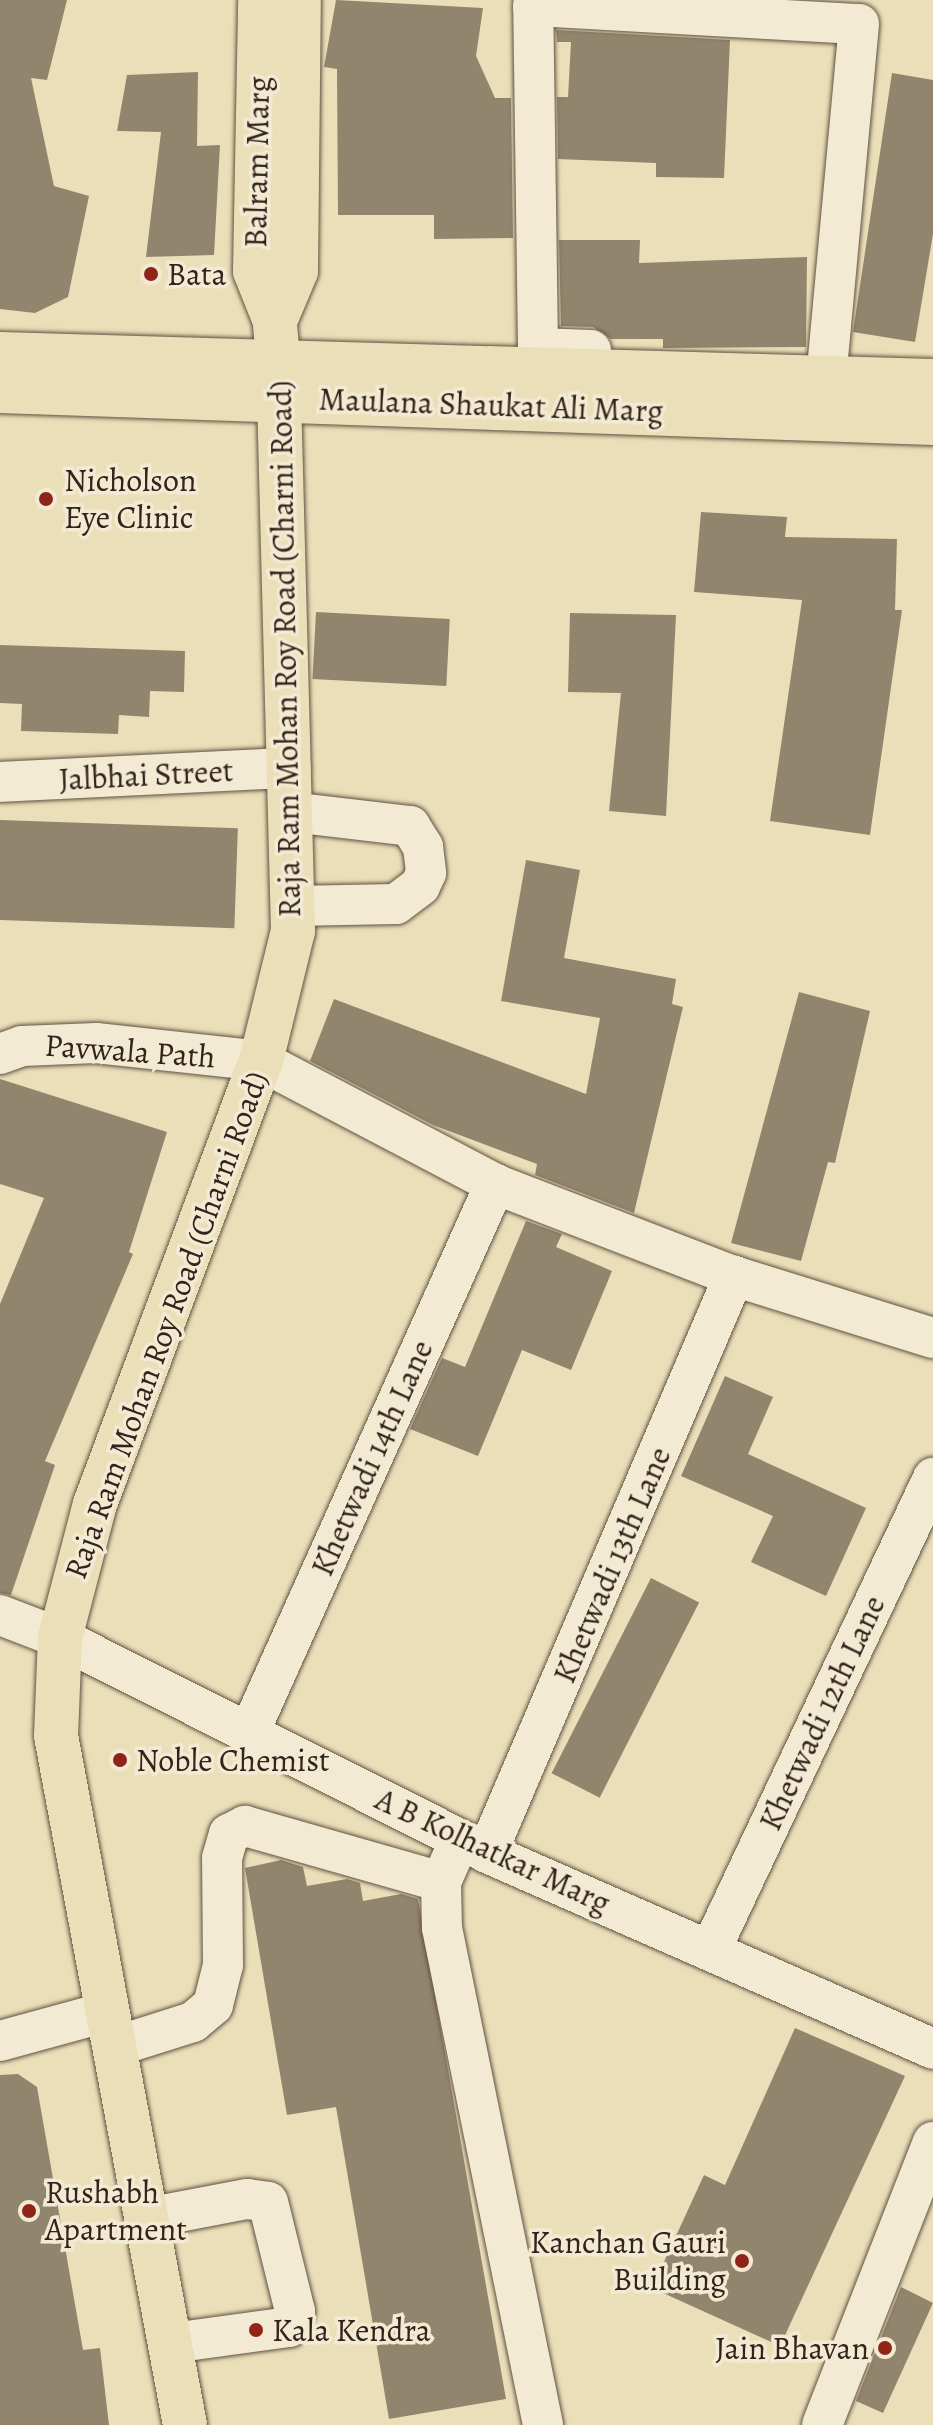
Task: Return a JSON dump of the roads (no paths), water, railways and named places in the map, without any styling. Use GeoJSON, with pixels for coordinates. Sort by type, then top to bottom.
{"type":"FeatureCollection","features":[{"type":"Feature","properties":{"kind":"main road","name":"Balram Marg"},"geometry":{"type":"LineString","coordinates":[[277,359],[255,271],[279,4]]}},
{"type":"Feature","properties":{"kind":"main road","name":"Maulana Shaukat Ali Marg"},"geometry":{"type":"LineString","coordinates":[[0,354],[277,359],[933,381]]}},
{"type":"Feature","properties":{"kind":"main road","name":"Maulana Shaukat Ali Marg"},"geometry":{"type":"LineString","coordinates":[[0,391],[277,359],[933,423]]}},
{"type":"Feature","properties":{"kind":"main road","name":"Raja Ram Mohan Roy Road (Charni Road)"},"geometry":{"type":"LineString","coordinates":[[185,2425],[56,1736],[60,1638],[95,1504],[261,1061],[293,931],[291,768],[277,359]]}},
{"type":"Feature","properties":{"kind":"street"},"geometry":{"type":"LineString","coordinates":[[606,370],[607,351],[538,348],[533,6],[859,24],[826,377]]}},
{"type":"Feature","properties":{"kind":"street","name":"Jalbhai Street"},"geometry":{"type":"LineString","coordinates":[[0,782],[291,768]]}},
{"type":"Feature","properties":{"kind":"street"},"geometry":{"type":"LineString","coordinates":[[291,812],[410,826],[423,847],[426,873],[420,886],[396,904],[292,906]]}},
{"type":"Feature","properties":{"kind":"street","name":"Pavwala Path"},"geometry":{"type":"LineString","coordinates":[[0,1054],[22,1046],[96,1043],[261,1061]]}},
{"type":"Feature","properties":{"kind":"street"},"geometry":{"type":"LineString","coordinates":[[261,1061],[495,1184],[734,1276],[933,1338]]}},
{"type":"Feature","properties":{"kind":"street","name":"Khetwadi 14th Lane"},"geometry":{"type":"LineString","coordinates":[[249,1733],[495,1184]]}},
{"type":"Feature","properties":{"kind":"street","name":"Khetwadi 13th Lane"},"geometry":{"type":"LineString","coordinates":[[441,1882],[474,1846],[734,1276]]}},
{"type":"Feature","properties":{"kind":"street","name":"Khetwadi 12th Lane"},"geometry":{"type":"LineString","coordinates":[[711,1949],[933,1478]]}},
{"type":"Feature","properties":{"kind":"street","name":"A B Kolhatkar Marg"},"geometry":{"type":"LineString","coordinates":[[0,1615],[60,1638],[474,1846],[933,2049]]}},
{"type":"Feature","properties":{"kind":"street"},"geometry":{"type":"LineString","coordinates":[[0,2041],[193,2022],[213,2005],[223,1965],[222,1858],[229,1834],[237,1830],[266,1828],[441,1882],[442,1928],[543,2425]]}},
{"type":"Feature","properties":{"kind":"street"},"geometry":{"type":"LineString","coordinates":[[822,2425],[933,2142]]}},
{"type":"Feature","properties":{"kind":"street"},"geometry":{"type":"LineString","coordinates":[[147,2218],[247,2199],[268,2202],[292,2296],[289,2327],[172,2343]]}},
{"type":"Feature","properties":{"kind":"place","name":"Bata"},"geometry":{"type":"Point","coordinates":[151,274]}},
{"type":"Feature","properties":{"kind":"place","name":"Nicholson Eye Clinic"},"geometry":{"type":"Point","coordinates":[46,499]}},
{"type":"Feature","properties":{"kind":"place","name":"Noble Chemist"},"geometry":{"type":"Point","coordinates":[120,1760]}},
{"type":"Feature","properties":{"kind":"place","name":"Rushabh Apartment"},"geometry":{"type":"Point","coordinates":[29,2211]}},
{"type":"Feature","properties":{"kind":"place","name":"Kanchan Gauri Building"},"geometry":{"type":"Point","coordinates":[742,2261]}},
{"type":"Feature","properties":{"kind":"place","name":"Kala Kendra"},"geometry":{"type":"Point","coordinates":[256,2330]}},
{"type":"Feature","properties":{"kind":"place","name":"Jain Bhavan"},"geometry":{"type":"Point","coordinates":[885,2348]}}]}
